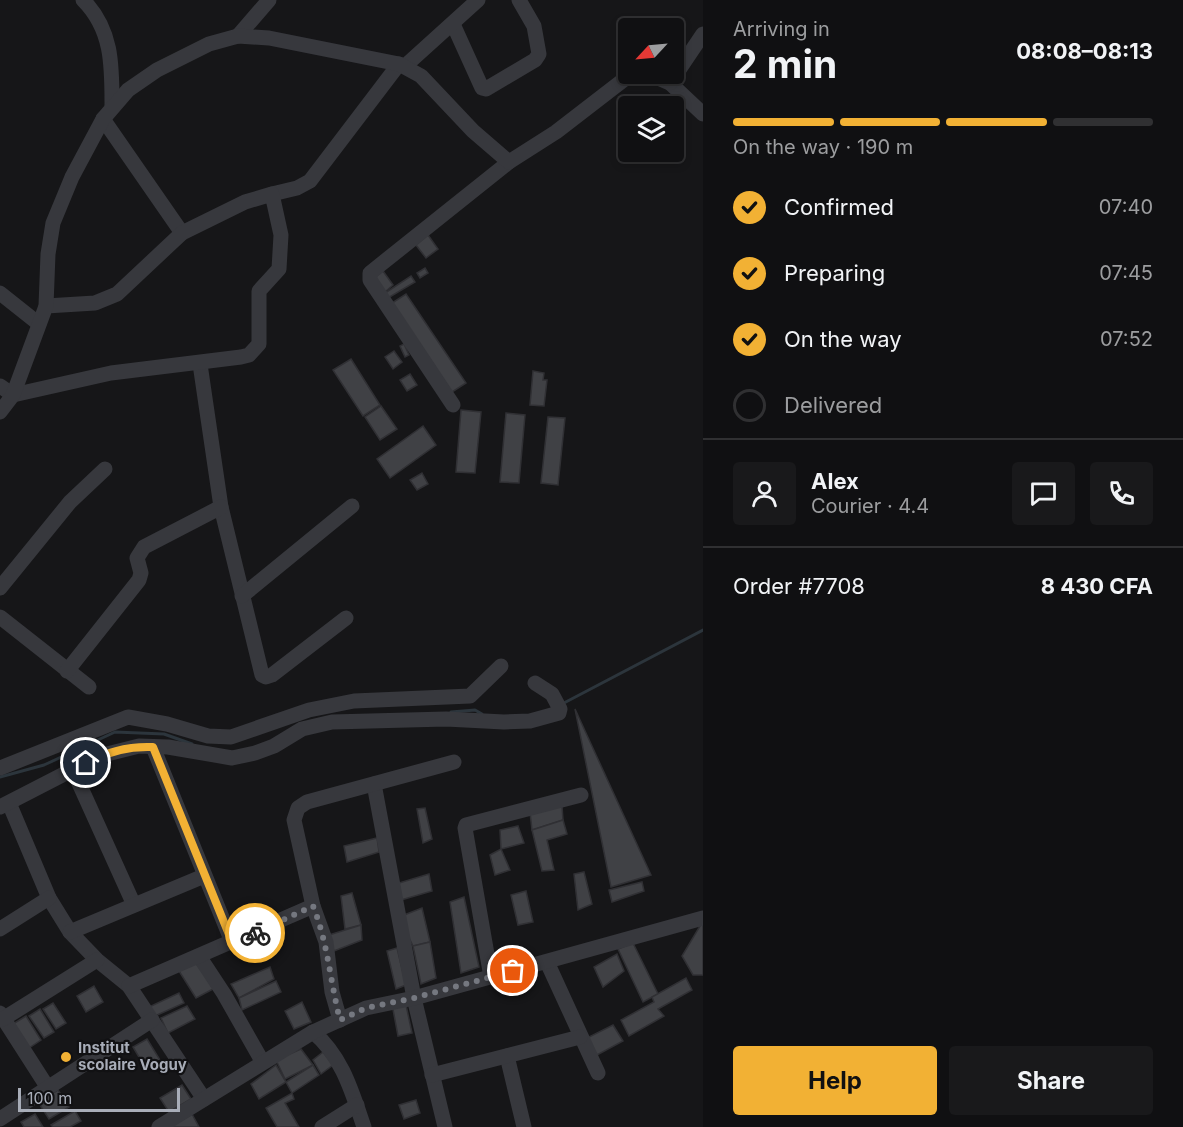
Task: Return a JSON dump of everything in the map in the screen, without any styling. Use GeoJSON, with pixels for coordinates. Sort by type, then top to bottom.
{"type":"FeatureCollection","features":[{"type":"Feature","properties":{"kind":"street"},"geometry":{"type":"LineString","coordinates":[[83,0],[93,10],[108,41],[113,69],[107,113],[182,233]]}},
{"type":"Feature","properties":{"kind":"street"},"geometry":{"type":"LineString","coordinates":[[238,36],[269,0]]}},
{"type":"Feature","properties":{"kind":"street"},"geometry":{"type":"LineString","coordinates":[[46,306],[95,303],[117,294],[182,233],[245,202],[297,188],[310,181],[402,65],[453,24],[477,0]]}},
{"type":"Feature","properties":{"kind":"street"},"geometry":{"type":"LineString","coordinates":[[453,24],[482,88],[486,89],[535,60],[539,54],[534,26],[519,0]]}},
{"type":"Feature","properties":{"kind":"street"},"geometry":{"type":"LineString","coordinates":[[684,62],[703,34]]}},
{"type":"Feature","properties":{"kind":"street"},"geometry":{"type":"LineString","coordinates":[[0,412],[13,395],[46,306],[48,254],[53,223],[72,177],[107,113],[128,90],[157,70],[209,44],[238,36],[269,38],[402,65],[421,76],[473,131],[509,162]]}},
{"type":"Feature","properties":{"kind":"street"},"geometry":{"type":"LineString","coordinates":[[453,405],[370,280],[370,273],[509,162],[556,132],[618,84]]}},
{"type":"Feature","properties":{"kind":"street"},"geometry":{"type":"LineString","coordinates":[[671,84],[703,114]]}},
{"type":"Feature","properties":{"kind":"street"},"geometry":{"type":"LineString","coordinates":[[0,386],[13,395],[111,373],[200,364],[249,355],[259,344],[259,291],[279,269],[281,235],[272,194]]}},
{"type":"Feature","properties":{"kind":"street"},"geometry":{"type":"LineString","coordinates":[[0,293],[39,324]]}},
{"type":"Feature","properties":{"kind":"street"},"geometry":{"type":"LineString","coordinates":[[200,364],[221,507],[262,675],[266,677],[346,618]]}},
{"type":"Feature","properties":{"kind":"street"},"geometry":{"type":"LineString","coordinates":[[0,588],[70,502],[105,469]]}},
{"type":"Feature","properties":{"kind":"street"},"geometry":{"type":"LineString","coordinates":[[242,596],[352,506]]}},
{"type":"Feature","properties":{"kind":"street"},"geometry":{"type":"LineString","coordinates":[[67,670],[139,580],[141,573],[137,558],[144,548],[221,507]]}},
{"type":"Feature","properties":{"kind":"street"},"geometry":{"type":"LineString","coordinates":[[0,617],[89,687]]}},
{"type":"Feature","properties":{"kind":"street"},"geometry":{"type":"LineString","coordinates":[[0,768],[128,717],[167,724],[208,736],[231,736],[309,710],[354,701],[470,696],[501,666]]}},
{"type":"Feature","properties":{"kind":"street"},"geometry":{"type":"LineString","coordinates":[[204,1099],[129,986],[70,932],[49,898],[5,805],[99,756],[139,746],[232,758],[265,750],[302,729],[332,722],[446,719],[531,721],[559,713],[560,710],[552,694],[535,683]]}},
{"type":"Feature","properties":{"kind":"street"},"geometry":{"type":"LineString","coordinates":[[153,747],[232,942]]}},
{"type":"Feature","properties":{"kind":"street"},"geometry":{"type":"LineString","coordinates":[[340,1020],[332,992],[326,942],[313,906],[294,820],[298,808],[307,802],[454,762]]}},
{"type":"Feature","properties":{"kind":"street"},"geometry":{"type":"LineString","coordinates":[[72,770],[134,905]]}},
{"type":"Feature","properties":{"kind":"street"},"geometry":{"type":"LineString","coordinates":[[374,784],[414,998],[445,1127]]}},
{"type":"Feature","properties":{"kind":"street"},"geometry":{"type":"LineString","coordinates":[[491,977],[465,828],[472,822],[581,795]]}},
{"type":"Feature","properties":{"kind":"street"},"geometry":{"type":"LineString","coordinates":[[70,932],[204,876]]}},
{"type":"Feature","properties":{"kind":"street"},"geometry":{"type":"LineString","coordinates":[[0,929],[49,898]]}},
{"type":"Feature","properties":{"kind":"street"},"geometry":{"type":"LineString","coordinates":[[129,986],[313,906]]}},
{"type":"Feature","properties":{"kind":"street"},"geometry":{"type":"LineString","coordinates":[[159,1127],[262,1061],[313,1032],[366,1008],[414,998],[703,918]]}},
{"type":"Feature","properties":{"kind":"street"},"geometry":{"type":"LineString","coordinates":[[199,956],[224,994],[262,1061]]}},
{"type":"Feature","properties":{"kind":"street"},"geometry":{"type":"LineString","coordinates":[[48,1088],[2,1016],[98,960]]}},
{"type":"Feature","properties":{"kind":"street"},"geometry":{"type":"LineString","coordinates":[[547,962],[598,1073]]}},
{"type":"Feature","properties":{"kind":"street"},"geometry":{"type":"LineString","coordinates":[[0,1119],[152,1020]]}},
{"type":"Feature","properties":{"kind":"street"},"geometry":{"type":"LineString","coordinates":[[313,1032],[329,1045],[350,1084],[364,1127]]}},
{"type":"Feature","properties":{"kind":"street"},"geometry":{"type":"LineString","coordinates":[[432,1075],[580,1037]]}},
{"type":"Feature","properties":{"kind":"street"},"geometry":{"type":"LineString","coordinates":[[507,1056],[524,1127]]}},
{"type":"Feature","properties":{"kind":"street"},"geometry":{"type":"LineString","coordinates":[[322,1127],[357,1105]]}},
{"type":"Feature","properties":{"kind":"building"},"geometry":{"type":"Polygon","coordinates":[[[428,235],[438,249],[426,258],[416,245],[428,235]]]}},
{"type":"Feature","properties":{"kind":"building"},"geometry":{"type":"Polygon","coordinates":[[[425,268],[428,273],[420,278],[417,273],[425,268]]]}},
{"type":"Feature","properties":{"kind":"building"},"geometry":{"type":"Polygon","coordinates":[[[383,271],[393,285],[385,292],[374,278],[383,271]]]}},
{"type":"Feature","properties":{"kind":"building"},"geometry":{"type":"Polygon","coordinates":[[[411,276],[415,282],[388,298],[385,293],[411,276]]]}},
{"type":"Feature","properties":{"kind":"building"},"geometry":{"type":"Polygon","coordinates":[[[406,294],[466,383],[449,394],[389,305],[406,294]]]}},
{"type":"Feature","properties":{"kind":"building"},"geometry":{"type":"Polygon","coordinates":[[[404,344],[409,355],[405,357],[400,346],[404,344]]]}},
{"type":"Feature","properties":{"kind":"building"},"geometry":{"type":"Polygon","coordinates":[[[394,351],[402,362],[393,369],[385,357],[394,351]]]}},
{"type":"Feature","properties":{"kind":"building"},"geometry":{"type":"Polygon","coordinates":[[[351,359],[380,405],[363,416],[333,370],[351,359]]]}},
{"type":"Feature","properties":{"kind":"building"},"geometry":{"type":"Polygon","coordinates":[[[533,371],[544,373],[543,380],[547,380],[544,406],[530,405],[533,371]]]}},
{"type":"Feature","properties":{"kind":"building"},"geometry":{"type":"Polygon","coordinates":[[[410,374],[417,385],[407,391],[400,380],[410,374]]]}},
{"type":"Feature","properties":{"kind":"building"},"geometry":{"type":"Polygon","coordinates":[[[381,406],[397,429],[380,440],[365,417],[381,406]]]}},
{"type":"Feature","properties":{"kind":"building"},"geometry":{"type":"Polygon","coordinates":[[[461,410],[481,412],[475,473],[456,472],[461,410]]]}},
{"type":"Feature","properties":{"kind":"building"},"geometry":{"type":"Polygon","coordinates":[[[506,413],[525,415],[519,483],[500,482],[506,413]]]}},
{"type":"Feature","properties":{"kind":"building"},"geometry":{"type":"Polygon","coordinates":[[[548,417],[565,418],[558,485],[541,483],[548,417]]]}},
{"type":"Feature","properties":{"kind":"building"},"geometry":{"type":"Polygon","coordinates":[[[423,426],[436,445],[390,478],[377,459],[423,426]]]}},
{"type":"Feature","properties":{"kind":"building"},"geometry":{"type":"Polygon","coordinates":[[[422,473],[428,484],[417,490],[410,480],[422,473]]]}},
{"type":"Feature","properties":{"kind":"building"},"geometry":{"type":"Polygon","coordinates":[[[575,709],[651,875],[611,887],[575,709]]]}},
{"type":"Feature","properties":{"kind":"building"},"geometry":{"type":"Polygon","coordinates":[[[562,806],[563,820],[532,830],[530,812],[562,806]]]}},
{"type":"Feature","properties":{"kind":"building"},"geometry":{"type":"Polygon","coordinates":[[[425,808],[432,839],[423,843],[417,809],[425,808]]]}},
{"type":"Feature","properties":{"kind":"building"},"geometry":{"type":"Polygon","coordinates":[[[563,820],[567,834],[547,840],[554,870],[542,871],[532,830],[563,820]]]}},
{"type":"Feature","properties":{"kind":"building"},"geometry":{"type":"Polygon","coordinates":[[[518,826],[524,843],[501,849],[500,830],[518,826]]]}},
{"type":"Feature","properties":{"kind":"building"},"geometry":{"type":"Polygon","coordinates":[[[377,838],[379,852],[347,862],[344,846],[377,838]]]}},
{"type":"Feature","properties":{"kind":"building"},"geometry":{"type":"Polygon","coordinates":[[[501,849],[510,870],[495,875],[490,855],[501,849]]]}},
{"type":"Feature","properties":{"kind":"building"},"geometry":{"type":"Polygon","coordinates":[[[584,872],[592,904],[578,910],[574,874],[584,872]]]}},
{"type":"Feature","properties":{"kind":"building"},"geometry":{"type":"Polygon","coordinates":[[[429,874],[432,891],[401,900],[399,883],[429,874]]]}},
{"type":"Feature","properties":{"kind":"building"},"geometry":{"type":"Polygon","coordinates":[[[642,882],[644,891],[612,902],[609,890],[642,882]]]}},
{"type":"Feature","properties":{"kind":"building"},"geometry":{"type":"Polygon","coordinates":[[[526,891],[533,922],[518,925],[511,895],[526,891]]]}},
{"type":"Feature","properties":{"kind":"building"},"geometry":{"type":"Polygon","coordinates":[[[352,893],[361,925],[345,929],[341,896],[352,893]]]}},
{"type":"Feature","properties":{"kind":"building"},"geometry":{"type":"Polygon","coordinates":[[[464,897],[479,967],[461,973],[450,902],[464,897]]]}},
{"type":"Feature","properties":{"kind":"building"},"geometry":{"type":"Polygon","coordinates":[[[422,908],[430,942],[413,946],[399,917],[422,908]]]}},
{"type":"Feature","properties":{"kind":"building"},"geometry":{"type":"Polygon","coordinates":[[[703,921],[703,975],[693,975],[682,956],[703,921]]]}},
{"type":"Feature","properties":{"kind":"building"},"geometry":{"type":"Polygon","coordinates":[[[361,925],[362,940],[334,951],[329,935],[361,925]]]}},
{"type":"Feature","properties":{"kind":"building"},"geometry":{"type":"Polygon","coordinates":[[[430,942],[436,978],[421,984],[413,946],[430,942]]]}},
{"type":"Feature","properties":{"kind":"building"},"geometry":{"type":"Polygon","coordinates":[[[633,943],[658,994],[643,1002],[618,949],[633,943]]]}},
{"type":"Feature","properties":{"kind":"building"},"geometry":{"type":"Polygon","coordinates":[[[397,948],[406,985],[396,989],[387,951],[397,948]]]}},
{"type":"Feature","properties":{"kind":"building"},"geometry":{"type":"Polygon","coordinates":[[[617,954],[624,971],[603,987],[594,967],[617,954]]]}},
{"type":"Feature","properties":{"kind":"building"},"geometry":{"type":"Polygon","coordinates":[[[195,962],[215,988],[196,998],[179,971],[195,962]]]}},
{"type":"Feature","properties":{"kind":"building"},"geometry":{"type":"Polygon","coordinates":[[[270,967],[274,979],[239,998],[231,984],[270,967]]]}},
{"type":"Feature","properties":{"kind":"building"},"geometry":{"type":"Polygon","coordinates":[[[686,978],[692,990],[658,1009],[664,1016],[629,1036],[621,1020],[654,1002],[652,997],[686,978]]]}},
{"type":"Feature","properties":{"kind":"building"},"geometry":{"type":"Polygon","coordinates":[[[276,981],[281,992],[242,1010],[239,998],[276,981]]]}},
{"type":"Feature","properties":{"kind":"building"},"geometry":{"type":"Polygon","coordinates":[[[94,986],[103,1002],[86,1012],[77,996],[94,986]]]}},
{"type":"Feature","properties":{"kind":"building"},"geometry":{"type":"Polygon","coordinates":[[[179,993],[184,1003],[155,1016],[149,1007],[179,993]]]}},
{"type":"Feature","properties":{"kind":"building"},"geometry":{"type":"Polygon","coordinates":[[[302,1002],[311,1022],[294,1029],[285,1011],[302,1002]]]}},
{"type":"Feature","properties":{"kind":"building"},"geometry":{"type":"Polygon","coordinates":[[[53,1003],[66,1023],[56,1029],[43,1009],[53,1003]]]}},
{"type":"Feature","properties":{"kind":"building"},"geometry":{"type":"Polygon","coordinates":[[[392,1004],[406,1005],[412,1033],[398,1036],[392,1004]]]}},
{"type":"Feature","properties":{"kind":"building"},"geometry":{"type":"Polygon","coordinates":[[[187,1006],[195,1019],[168,1033],[161,1018],[187,1006]]]}},
{"type":"Feature","properties":{"kind":"building"},"geometry":{"type":"Polygon","coordinates":[[[40,1009],[54,1032],[44,1038],[29,1016],[40,1009]]]}},
{"type":"Feature","properties":{"kind":"building"},"geometry":{"type":"Polygon","coordinates":[[[26,1016],[41,1040],[29,1048],[13,1024],[26,1016]]]}},
{"type":"Feature","properties":{"kind":"building"},"geometry":{"type":"Polygon","coordinates":[[[613,1025],[623,1041],[597,1055],[587,1038],[613,1025]]]}},
{"type":"Feature","properties":{"kind":"building"},"geometry":{"type":"Polygon","coordinates":[[[147,1039],[160,1060],[146,1069],[133,1047],[147,1039]]]}},
{"type":"Feature","properties":{"kind":"building"},"geometry":{"type":"Polygon","coordinates":[[[301,1049],[313,1065],[285,1079],[276,1060],[301,1049]]]}},
{"type":"Feature","properties":{"kind":"building"},"geometry":{"type":"Polygon","coordinates":[[[323,1052],[333,1065],[321,1074],[313,1060],[323,1052]]]}},
{"type":"Feature","properties":{"kind":"building"},"geometry":{"type":"Polygon","coordinates":[[[276,1065],[286,1082],[259,1099],[251,1084],[276,1065]]]}},
{"type":"Feature","properties":{"kind":"building"},"geometry":{"type":"Polygon","coordinates":[[[313,1065],[319,1075],[292,1093],[286,1082],[313,1065]]]}},
{"type":"Feature","properties":{"kind":"building"},"geometry":{"type":"Polygon","coordinates":[[[182,1085],[191,1099],[169,1112],[160,1098],[182,1085]]]}},
{"type":"Feature","properties":{"kind":"building"},"geometry":{"type":"Polygon","coordinates":[[[58,1090],[69,1107],[49,1119],[38,1102],[58,1090]]]}},
{"type":"Feature","properties":{"kind":"building"},"geometry":{"type":"Polygon","coordinates":[[[292,1093],[294,1099],[285,1103],[299,1127],[277,1127],[266,1108],[292,1093]]]}},
{"type":"Feature","properties":{"kind":"building"},"geometry":{"type":"Polygon","coordinates":[[[416,1100],[420,1113],[404,1119],[399,1105],[416,1100]]]}},
{"type":"Feature","properties":{"kind":"building"},"geometry":{"type":"Polygon","coordinates":[[[75,1111],[81,1121],[70,1127],[51,1125],[75,1111]]]}},
{"type":"Feature","properties":{"kind":"building"},"geometry":{"type":"Polygon","coordinates":[[[35,1114],[43,1127],[24,1127],[21,1122],[35,1114]]]}},
{"type":"Feature","properties":{"kind":"building"},"geometry":{"type":"Polygon","coordinates":[[[192,1114],[199,1127],[169,1127],[192,1114]]]}},
{"type":"Feature","properties":{"kind":"waterway"},"geometry":{"type":"LineString","coordinates":[[562,704],[703,630]]}},
{"type":"Feature","properties":{"kind":"waterway"},"geometry":{"type":"LineString","coordinates":[[451,712],[475,710],[482,714]]}},
{"type":"Feature","properties":{"kind":"waterway"},"geometry":{"type":"LineString","coordinates":[[0,777],[44,765],[115,732],[164,734],[192,744]]}},
{"type":"Feature","properties":{"kind":"way so far"},"geometry":{"type":"LineString","coordinates":[[255,933],[313,906],[326,942],[332,992],[340,1020],[366,1008],[414,998],[513,971]]}},
{"type":"Feature","properties":{"kind":"place","name":"Institut scolaire Voguy"},"geometry":{"type":"Point","coordinates":[66,1057]}},
{"type":"Feature","properties":{"kind":"route"},"geometry":{"type":"LineString","coordinates":[[86,763],[99,756],[139,746],[153,747],[232,942],[255,933]]}}]}
